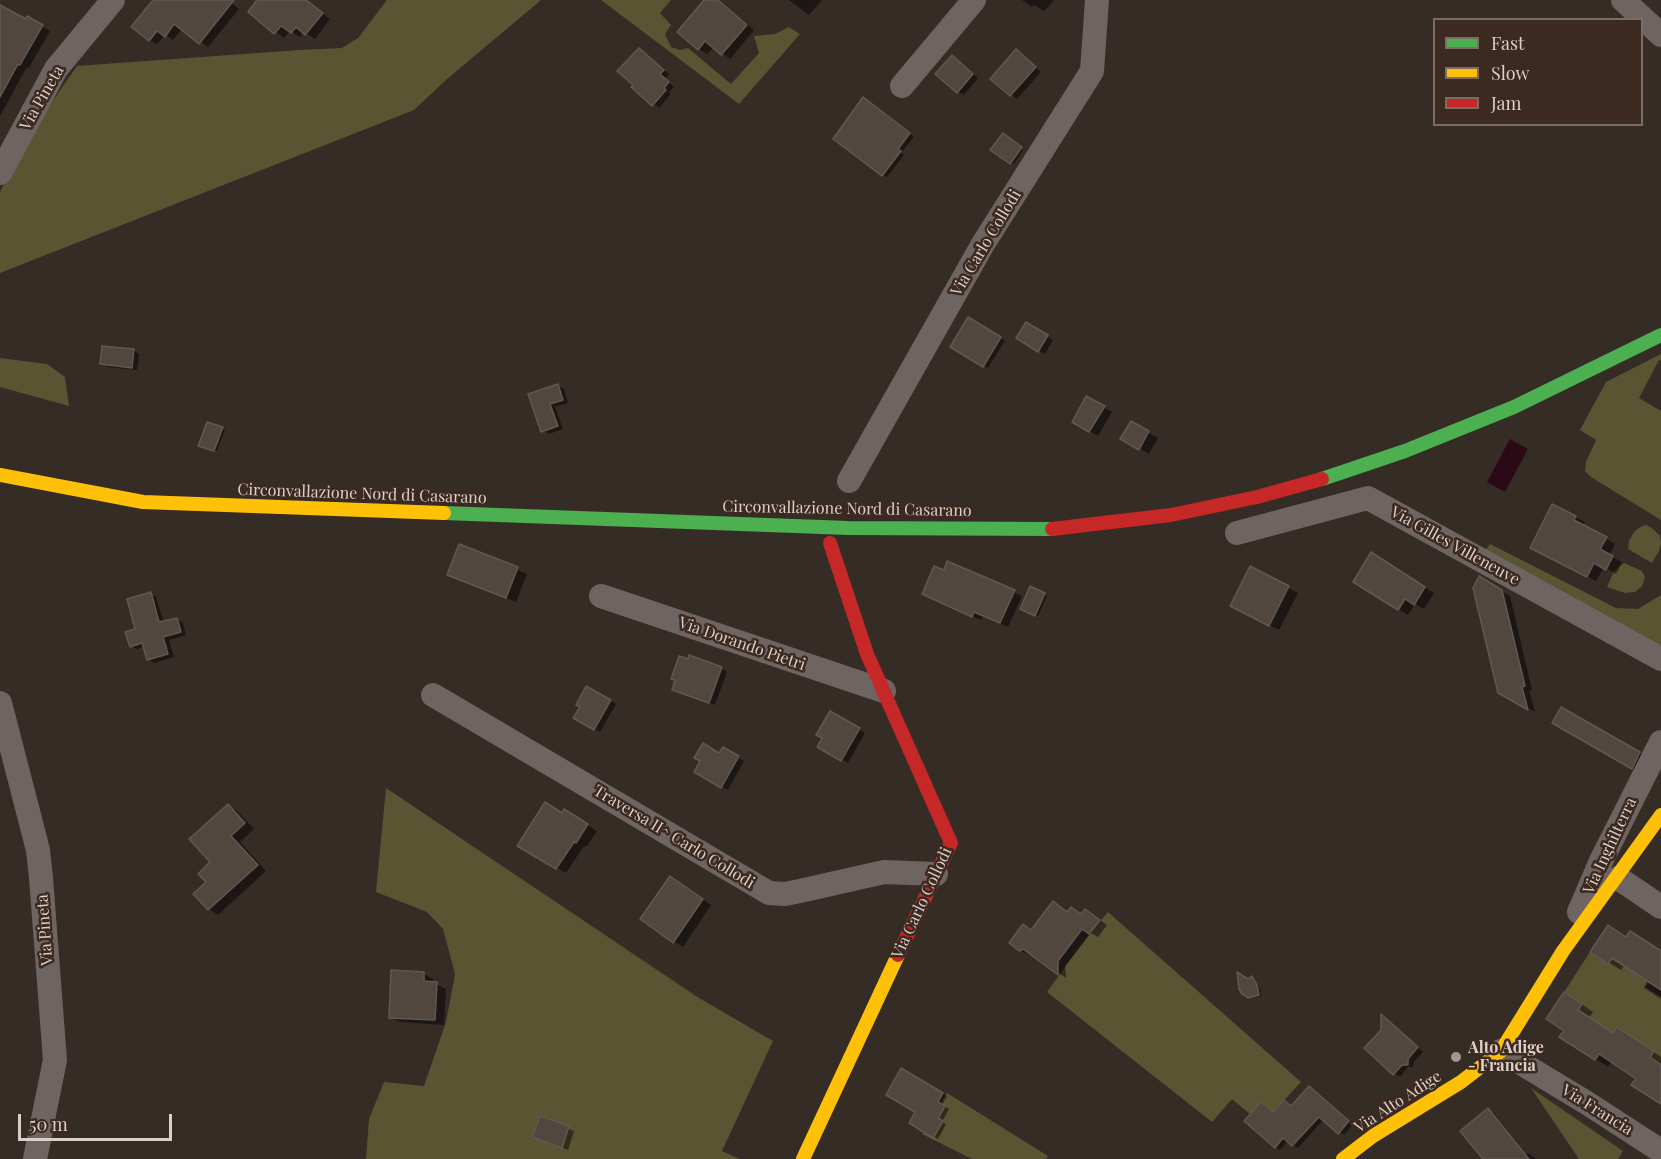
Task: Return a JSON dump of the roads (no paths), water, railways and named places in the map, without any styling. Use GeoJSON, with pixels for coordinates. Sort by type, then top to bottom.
{"type":"FeatureCollection","features":[{"type":"Feature","properties":{"kind":"main road","name":"Circonvallazione Nord di Casarano"},"geometry":{"type":"LineString","coordinates":[[0,475],[143,502],[848,528],[1050,530],[1171,515],[1257,497],[1338,475],[1514,407],[1661,335]]}},
{"type":"Feature","properties":{"kind":"main road","name":"Via Carlo Collodi"},"geometry":{"type":"LineString","coordinates":[[803,1159],[951,843],[867,654],[830,543]]}},
{"type":"Feature","properties":{"kind":"main road","name":"Via Inghilterra"},"geometry":{"type":"LineString","coordinates":[[1501,1051],[1563,951],[1618,878],[1661,815]]}},
{"type":"Feature","properties":{"kind":"main road","name":"Via Alto Adige"},"geometry":{"type":"LineString","coordinates":[[1342,1159],[1373,1136],[1461,1082],[1501,1051]]}},
{"type":"Feature","properties":{"kind":"street","name":"Via Pineta"},"geometry":{"type":"LineString","coordinates":[[0,173],[56,69],[113,0]]}},
{"type":"Feature","properties":{"kind":"street"},"geometry":{"type":"LineString","coordinates":[[902,86],[974,0]]}},
{"type":"Feature","properties":{"kind":"street","name":"Via Carlo Collodi"},"geometry":{"type":"LineString","coordinates":[[849,480],[983,244],[1092,71],[1097,0]]}},
{"type":"Feature","properties":{"kind":"street"},"geometry":{"type":"LineString","coordinates":[[1623,0],[1642,18]]}},
{"type":"Feature","properties":{"kind":"street"},"geometry":{"type":"LineString","coordinates":[[1643,19],[1661,36]]}},
{"type":"Feature","properties":{"kind":"street","name":"Via Gilles Villeneuve"},"geometry":{"type":"LineString","coordinates":[[1237,533],[1368,498],[1661,659]]}},
{"type":"Feature","properties":{"kind":"street","name":"Via Dorando Pietri"},"geometry":{"type":"LineString","coordinates":[[601,596],[884,691]]}},
{"type":"Feature","properties":{"kind":"street","name":"Traversa II^ Carlo Collodi"},"geometry":{"type":"LineString","coordinates":[[433,694],[769,893],[793,892],[884,872],[936,874]]}},
{"type":"Feature","properties":{"kind":"street","name":"Via Pineta"},"geometry":{"type":"LineString","coordinates":[[0,703],[38,850],[42,878],[55,1060],[35,1159]]}},
{"type":"Feature","properties":{"kind":"street","name":"Via Inghilterra"},"geometry":{"type":"LineString","coordinates":[[1563,951],[1601,861],[1661,742]]}},
{"type":"Feature","properties":{"kind":"street"},"geometry":{"type":"LineString","coordinates":[[1618,878],[1661,907]]}},
{"type":"Feature","properties":{"kind":"street","name":"Via Francia"},"geometry":{"type":"LineString","coordinates":[[1501,1051],[1661,1151]]}},
{"type":"Feature","properties":{"kind":"place","name":"Alto Adige - Francia"},"geometry":{"type":"Point","coordinates":[1456,1057]}}]}
